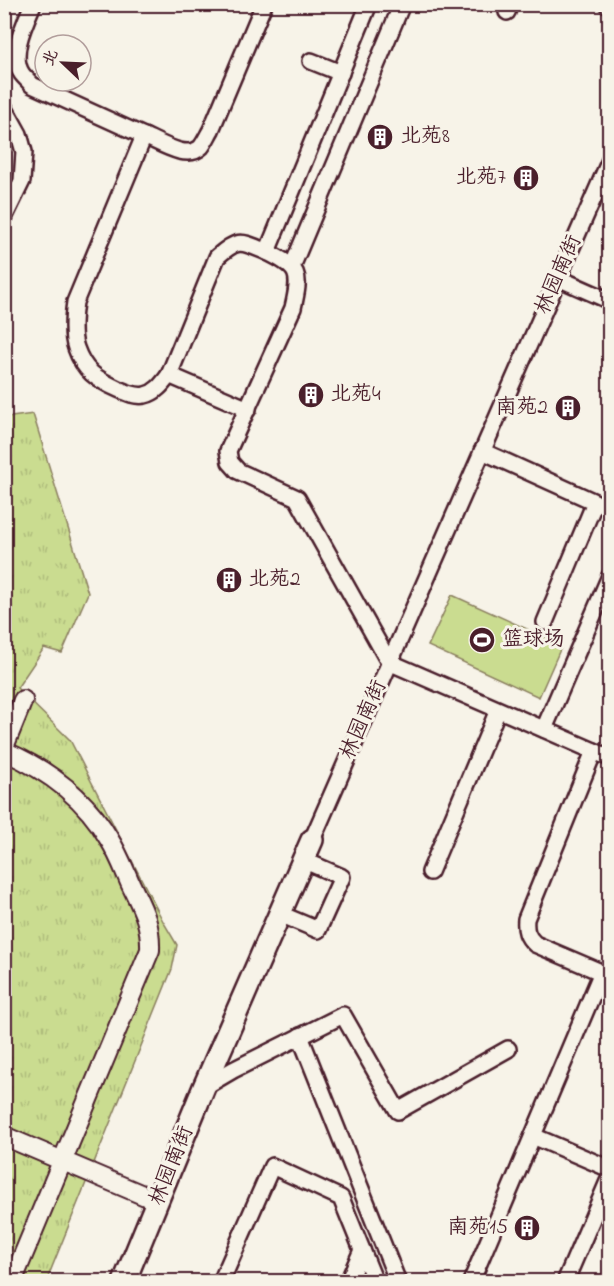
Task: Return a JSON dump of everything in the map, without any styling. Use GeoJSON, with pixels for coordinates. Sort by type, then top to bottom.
{"type":"FeatureCollection","features":[{"type":"Feature","properties":{"kind":"main road","name":"林园南街"},"geometry":{"type":"LineString","coordinates":[[124,1281],[204,1087],[312,840]]}},
{"type":"Feature","properties":{"kind":"street"},"geometry":{"type":"LineString","coordinates":[[33,4],[23,26],[16,51],[21,72],[32,85],[179,152],[188,153],[200,148],[211,130],[264,4]]}},
{"type":"Feature","properties":{"kind":"street"},"geometry":{"type":"LineString","coordinates":[[267,252],[369,4]]}},
{"type":"Feature","properties":{"kind":"street"},"geometry":{"type":"LineString","coordinates":[[292,267],[402,4]]}},
{"type":"Feature","properties":{"kind":"street"},"geometry":{"type":"LineString","coordinates":[[311,61],[341,73]]}},
{"type":"Feature","properties":{"kind":"street"},"geometry":{"type":"LineString","coordinates":[[4,107],[12,137],[24,152],[22,181],[4,218]]}},
{"type":"Feature","properties":{"kind":"street"},"geometry":{"type":"LineString","coordinates":[[144,136],[75,302],[73,323],[75,345],[82,363],[99,380],[128,393],[145,395],[160,388],[169,375],[217,256],[231,244],[242,242],[285,261],[296,272],[298,286],[293,308],[228,451],[230,462],[238,471],[297,498],[389,663],[609,758]]}},
{"type":"Feature","properties":{"kind":"street","name":"林园南街"},"geometry":{"type":"LineString","coordinates":[[312,840],[609,160]]}},
{"type":"Feature","properties":{"kind":"street"},"geometry":{"type":"LineString","coordinates":[[558,278],[609,301]]}},
{"type":"Feature","properties":{"kind":"street"},"geometry":{"type":"LineString","coordinates":[[169,375],[248,409]]}},
{"type":"Feature","properties":{"kind":"street"},"geometry":{"type":"LineString","coordinates":[[482,451],[602,505],[545,622]]}},
{"type":"Feature","properties":{"kind":"street"},"geometry":{"type":"LineString","coordinates":[[544,729],[609,576]]}},
{"type":"Feature","properties":{"kind":"street"},"geometry":{"type":"LineString","coordinates":[[12,1281],[150,950],[151,934],[145,914],[110,839],[92,814],[73,793],[49,774],[4,749],[23,700]]}},
{"type":"Feature","properties":{"kind":"street"},"geometry":{"type":"LineString","coordinates":[[429,872],[498,710]]}},
{"type":"Feature","properties":{"kind":"street"},"geometry":{"type":"LineString","coordinates":[[471,1281],[606,974],[535,944],[525,929],[526,919],[594,751]]}},
{"type":"Feature","properties":{"kind":"street"},"geometry":{"type":"LineString","coordinates":[[280,914],[318,930],[342,877],[303,860]]}},
{"type":"Feature","properties":{"kind":"street"},"geometry":{"type":"LineString","coordinates":[[204,1087],[343,1015],[398,1111],[508,1049]]}},
{"type":"Feature","properties":{"kind":"street"},"geometry":{"type":"LineString","coordinates":[[300,1036],[398,1281]]}},
{"type":"Feature","properties":{"kind":"street"},"geometry":{"type":"LineString","coordinates":[[4,1136],[157,1201]]}},
{"type":"Feature","properties":{"kind":"street"},"geometry":{"type":"LineString","coordinates":[[533,1136],[609,1169]]}},
{"type":"Feature","properties":{"kind":"street"},"geometry":{"type":"LineString","coordinates":[[221,1281],[272,1166],[341,1197],[375,1281]]}},
{"type":"Feature","properties":{"kind":"street"},"geometry":{"type":"LineString","coordinates":[[565,1281],[609,1177]]}},
{"type":"Feature","properties":{"kind":"street"},"geometry":{"type":"LineString","coordinates":[[348,1281],[362,1250]]}},
{"type":"Feature","properties":{"kind":"green space"},"geometry":{"type":"Polygon","coordinates":[[[33,414],[88,593],[62,653],[44,648],[17,688],[70,740],[177,945],[172,969],[46,1282],[4,1281],[4,418],[33,414]]]}},
{"type":"Feature","properties":{"kind":"green space","name":"篮球场"},"geometry":{"type":"Polygon","coordinates":[[[452,595],[562,645],[539,697],[428,646],[452,595]]]}},
{"type":"Feature","properties":{"kind":"place","name":"北苑8"},"geometry":{"type":"Point","coordinates":[380,137]}},
{"type":"Feature","properties":{"kind":"place","name":"北苑7"},"geometry":{"type":"Point","coordinates":[526,178]}},
{"type":"Feature","properties":{"kind":"place","name":"北苑4"},"geometry":{"type":"Point","coordinates":[311,395]}},
{"type":"Feature","properties":{"kind":"place","name":"南苑2"},"geometry":{"type":"Point","coordinates":[568,408]}},
{"type":"Feature","properties":{"kind":"place","name":"北苑2"},"geometry":{"type":"Point","coordinates":[229,580]}},
{"type":"Feature","properties":{"kind":"place","name":"篮球场"},"geometry":{"type":"Point","coordinates":[482,640]}},
{"type":"Feature","properties":{"kind":"place","name":"南苑15"},"geometry":{"type":"Point","coordinates":[527,1228]}}]}
